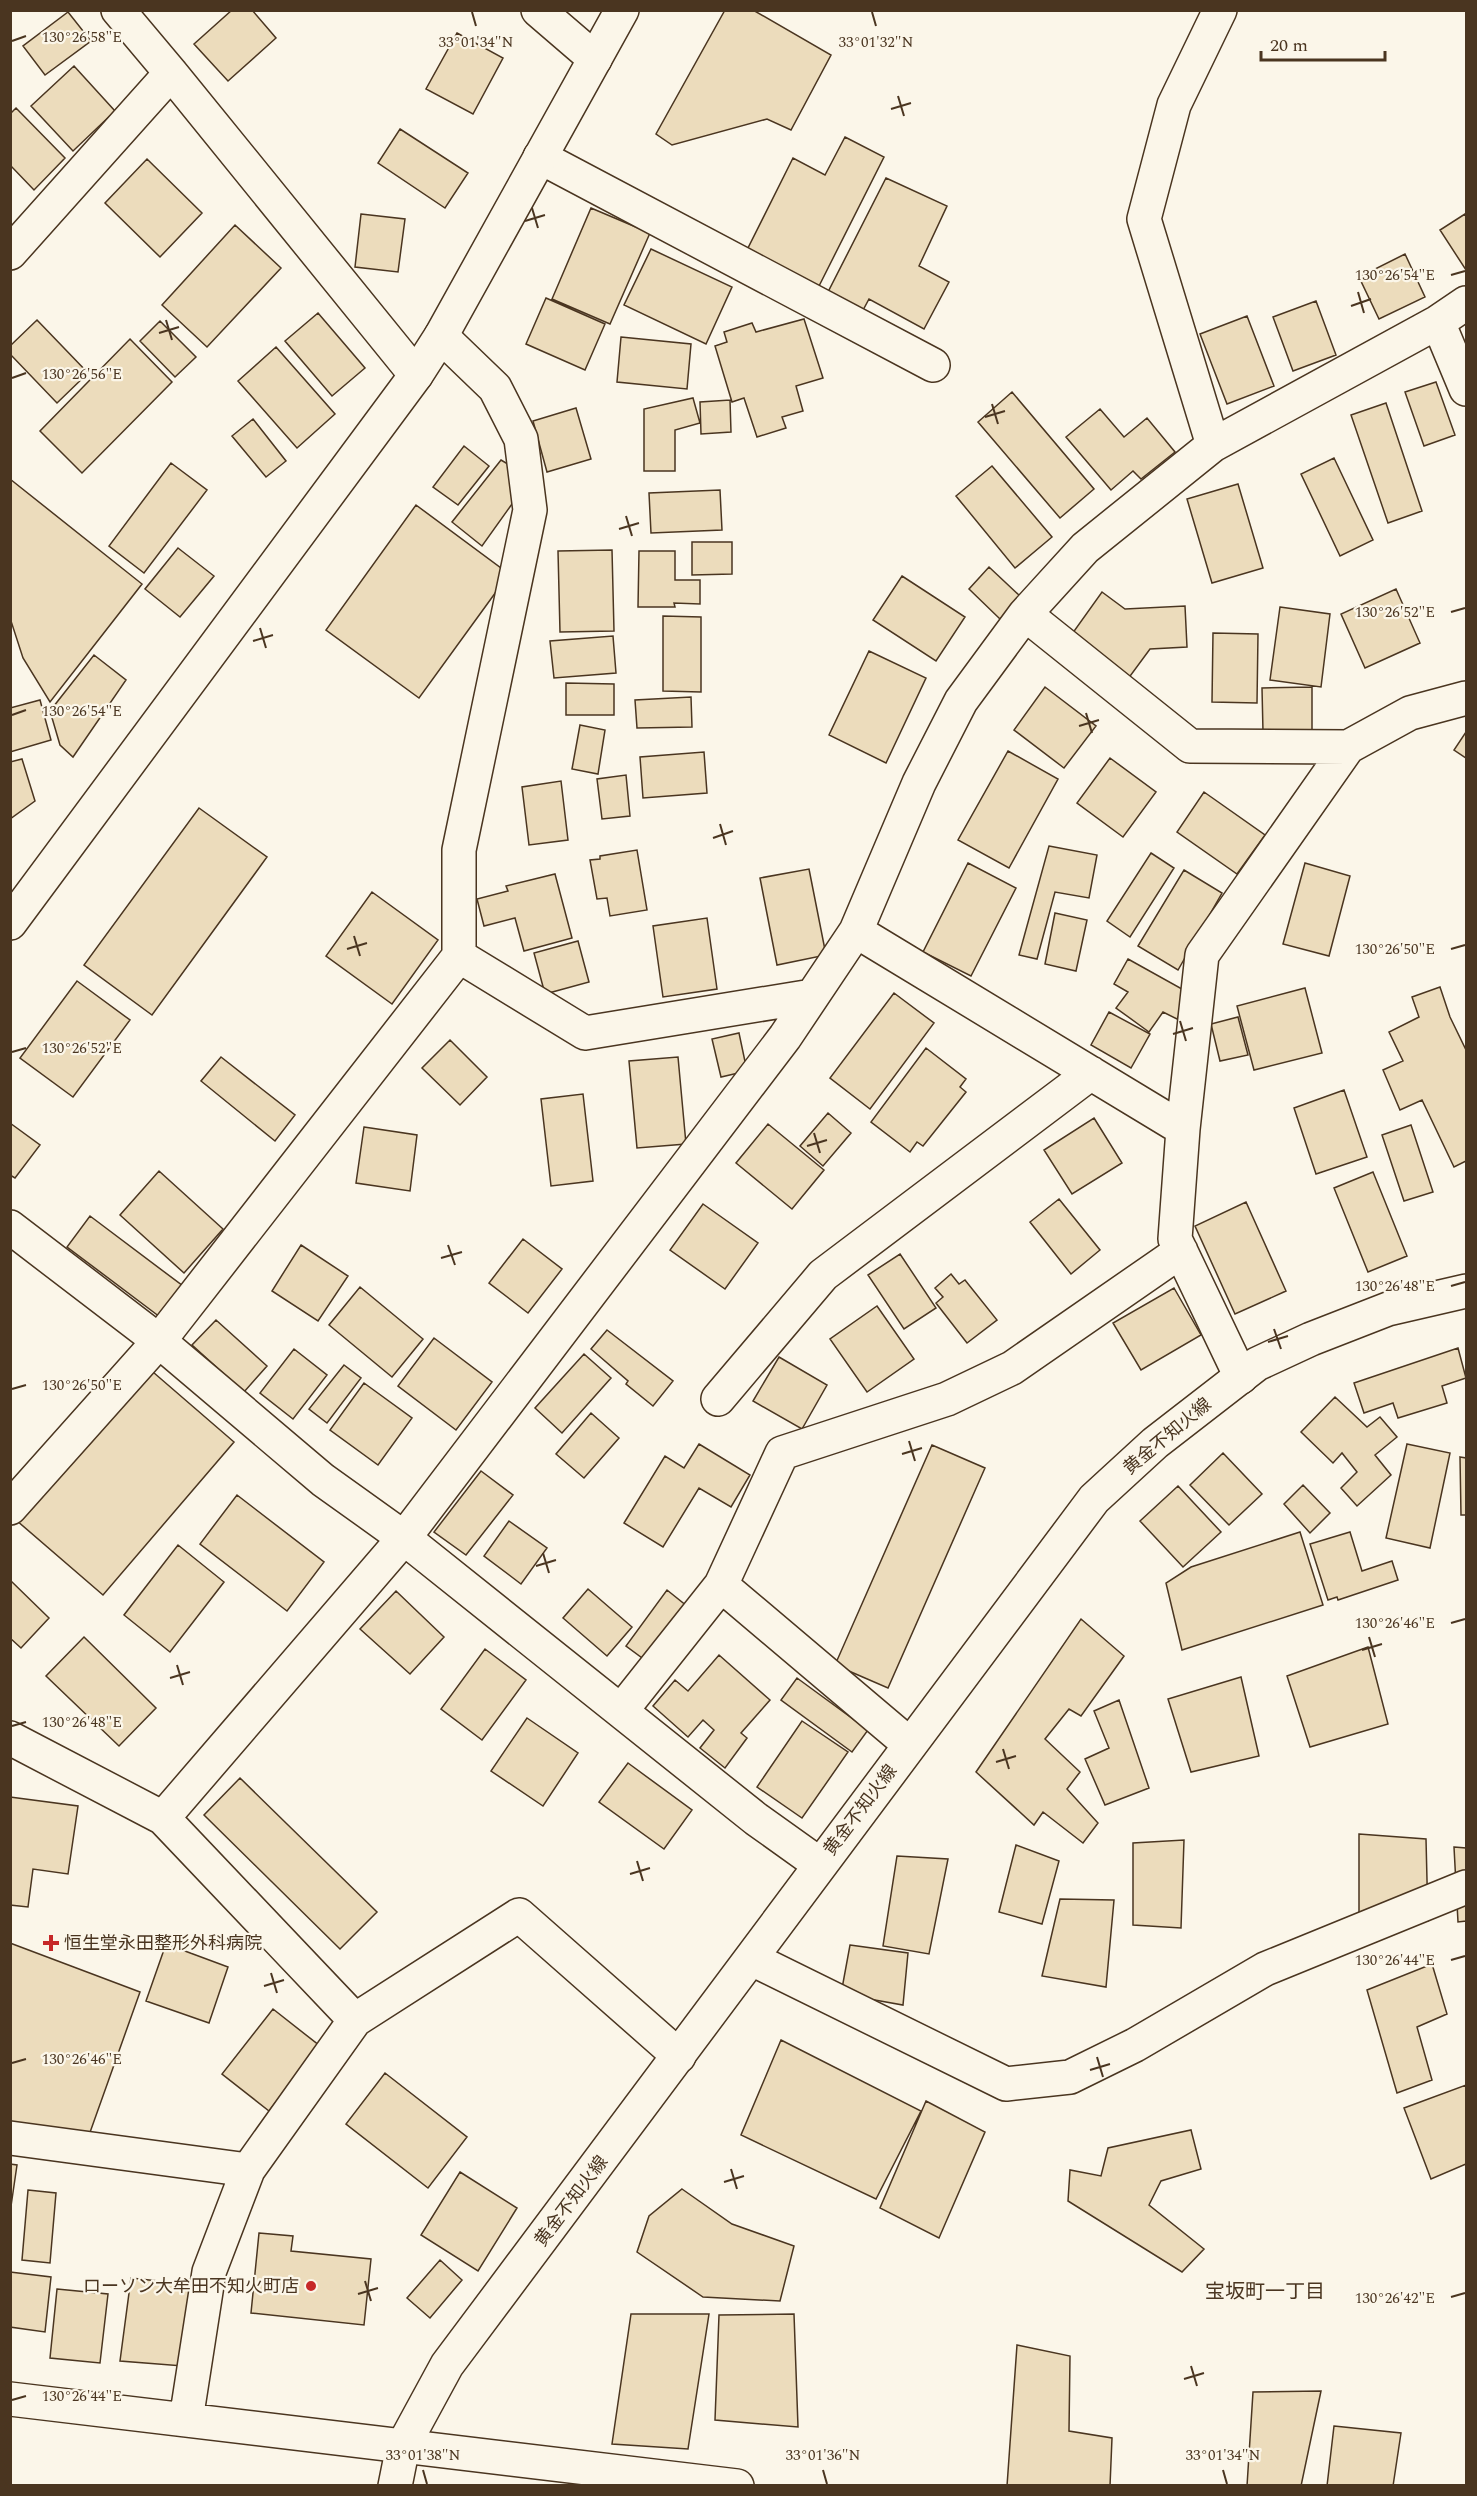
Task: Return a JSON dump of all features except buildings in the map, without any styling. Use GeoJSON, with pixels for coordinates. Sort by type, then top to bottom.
{"type":"FeatureCollection","features":[{"type":"Feature","properties":{"kind":"street"},"geometry":{"type":"LineString","coordinates":[[118,10],[416,375]]}},
{"type":"Feature","properties":{"kind":"street"},"geometry":{"type":"LineString","coordinates":[[538,10],[595,59]]}},
{"type":"Feature","properties":{"kind":"street"},"geometry":{"type":"LineString","coordinates":[[10,923],[416,375],[441,336],[622,10]]}},
{"type":"Feature","properties":{"kind":"street"},"geometry":{"type":"LineString","coordinates":[[1213,445],[1144,219],[1174,105],[1220,10]]}},
{"type":"Feature","properties":{"kind":"street"},"geometry":{"type":"LineString","coordinates":[[10,253],[171,73]]}},
{"type":"Feature","properties":{"kind":"street"},"geometry":{"type":"LineString","coordinates":[[540,158],[933,365]]}},
{"type":"Feature","properties":{"kind":"street"},"geometry":{"type":"LineString","coordinates":[[164,1818],[404,1538],[785,1037],[856,931],[919,783],[961,701],[1025,614],[1085,548],[1213,445],[1438,322],[1467,303]]}},
{"type":"Feature","properties":{"kind":"street"},"geometry":{"type":"LineString","coordinates":[[1438,322],[1467,389]]}},
{"type":"Feature","properties":{"kind":"street"},"geometry":{"type":"LineString","coordinates":[[10,1508],[159,1341],[459,956],[459,850],[530,510],[521,439],[495,388],[441,336]]}},
{"type":"Feature","properties":{"kind":"street"},"geometry":{"type":"LineString","coordinates":[[1025,614],[1190,746],[1348,747]]}},
{"type":"Feature","properties":{"kind":"street"},"geometry":{"type":"LineString","coordinates":[[1240,1377],[1175,1239],[1183,1129],[1202,955],[1348,747],[1410,713],[1467,698]]}},
{"type":"Feature","properties":{"kind":"street"},"geometry":{"type":"LineString","coordinates":[[856,931],[1183,1129]]}},
{"type":"Feature","properties":{"kind":"street"},"geometry":{"type":"LineString","coordinates":[[459,956],[585,1033],[812,996]]}},
{"type":"Feature","properties":{"kind":"street"},"geometry":{"type":"LineString","coordinates":[[718,1399],[823,1275],[1091,1073]]}},
{"type":"Feature","properties":{"kind":"street"},"geometry":{"type":"LineString","coordinates":[[10,1227],[159,1341],[323,1479],[404,1538],[756,1819],[819,1864]]}},
{"type":"Feature","properties":{"kind":"street"},"geometry":{"type":"LineString","coordinates":[[621,1711],[721,1586],[782,1453],[947,1399],[1012,1368],[1181,1251]]}},
{"type":"Feature","properties":{"kind":"street","name":"黄金不知火線"},"geometry":{"type":"LineString","coordinates":[[395,2486],[403,2446],[447,2365],[752,1959],[819,1864],[1036,1579],[1094,1499],[1155,1443],[1257,1364],[1311,1339],[1388,1309],[1467,1291]]}},
{"type":"Feature","properties":{"kind":"street"},"geometry":{"type":"LineString","coordinates":[[721,1586],[909,1744]]}},
{"type":"Feature","properties":{"kind":"street"},"geometry":{"type":"LineString","coordinates":[[10,1738],[164,1818],[356,2020]]}},
{"type":"Feature","properties":{"kind":"street"},"geometry":{"type":"LineString","coordinates":[[752,1959],[1006,2084],[1070,2077],[1135,2045],[1265,1969],[1467,1887]]}},
{"type":"Feature","properties":{"kind":"street"},"geometry":{"type":"LineString","coordinates":[[186,2420],[209,2272],[248,2170],[356,2020],[519,1915],[679,2056]]}},
{"type":"Feature","properties":{"kind":"street"},"geometry":{"type":"LineString","coordinates":[[10,2138],[248,2170]]}},
{"type":"Feature","properties":{"kind":"street"},"geometry":{"type":"LineString","coordinates":[[10,2399],[737,2486]]}},
{"type":"Feature","properties":{"kind":"place","name":"恒生堂永田整形外科病院"},"geometry":{"type":"Point","coordinates":[51,1943]}},
{"type":"Feature","properties":{"kind":"place","name":"ローソン大牟田不知火町店"},"geometry":{"type":"Point","coordinates":[311,2286]}},
{"type":"Feature","properties":{"kind":"district","name":"宝坂町一丁目"},"geometry":{"type":"Point","coordinates":[1265,2291]}}]}
